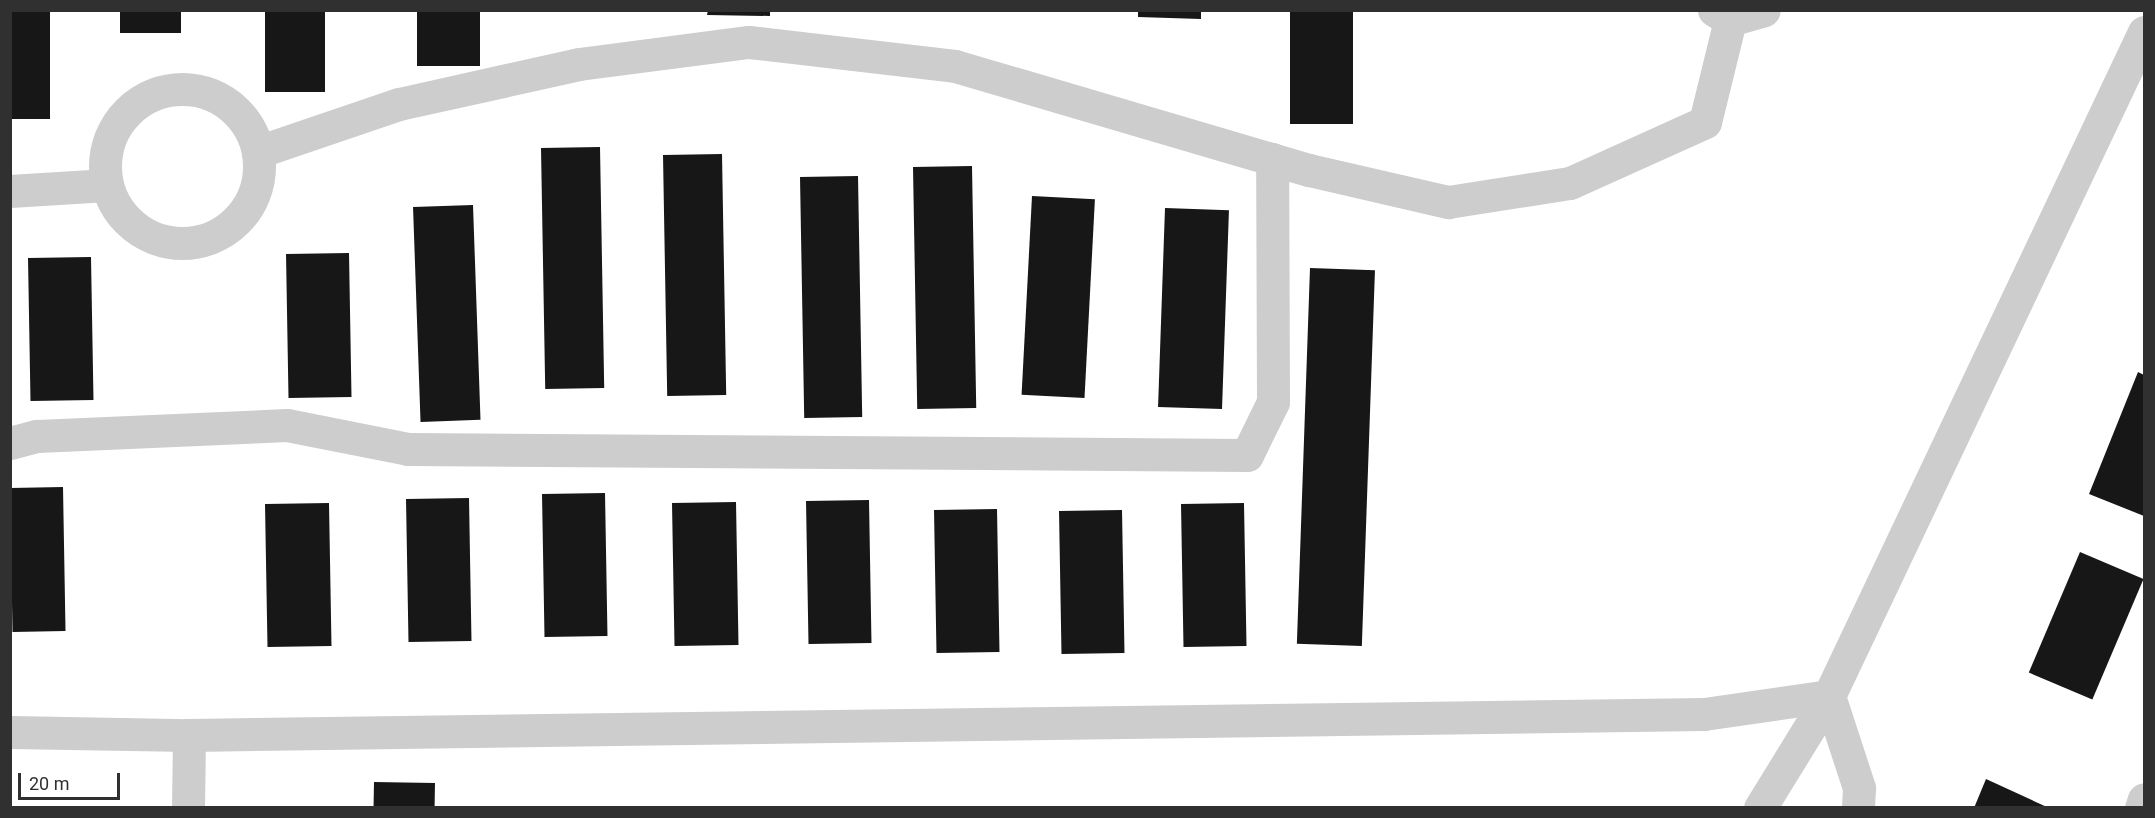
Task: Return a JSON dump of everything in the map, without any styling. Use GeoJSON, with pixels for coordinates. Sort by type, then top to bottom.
{"type":"FeatureCollection","features":[{"type":"Feature","properties":{"kind":"street"},"geometry":{"type":"LineString","coordinates":[[258,152],[399,104],[579,63],[748,42],[955,66],[1272,159],[1448,202],[1570,183],[1705,122],[1722,15],[1764,10]]}},
{"type":"Feature","properties":{"kind":"street"},"geometry":{"type":"LineString","coordinates":[[1760,807],[1828,696],[2145,32]]}},
{"type":"Feature","properties":{"kind":"street"},"geometry":{"type":"LineString","coordinates":[[190,89],[220,100],[250,128],[258,152],[259,178],[250,203],[234,225],[212,238],[186,244],[159,241],[135,229],[117,209],[107,185],[105,160],[119,122],[142,100],[165,90],[190,89]]}},
{"type":"Feature","properties":{"kind":"street"},"geometry":{"type":"LineString","coordinates":[[10,443],[37,436],[287,425],[408,449],[1247,454],[1273,402],[1272,159]]}},
{"type":"Feature","properties":{"kind":"street"},"geometry":{"type":"LineString","coordinates":[[10,191],[107,185]]}},
{"type":"Feature","properties":{"kind":"street"},"geometry":{"type":"LineString","coordinates":[[10,732],[189,735],[1704,714],[1828,696]]}},
{"type":"Feature","properties":{"kind":"street"},"geometry":{"type":"LineString","coordinates":[[1828,696],[1860,788],[1858,807]]}},
{"type":"Feature","properties":{"kind":"street"},"geometry":{"type":"LineString","coordinates":[[188,807],[189,735]]}},
{"type":"Feature","properties":{"kind":"street"},"geometry":{"type":"LineString","coordinates":[[2141,807],[2145,800]]}},
{"type":"Feature","properties":{"kind":"building"},"geometry":{"type":"Polygon","coordinates":[[[10,10],[50,10],[50,119],[10,119],[10,10]]]}},
{"type":"Feature","properties":{"kind":"building"},"geometry":{"type":"Polygon","coordinates":[[[120,10],[181,10],[181,33],[120,33],[120,10]]]}},
{"type":"Feature","properties":{"kind":"building"},"geometry":{"type":"Polygon","coordinates":[[[265,10],[325,10],[325,92],[265,92],[265,10]]]}},
{"type":"Feature","properties":{"kind":"building"},"geometry":{"type":"Polygon","coordinates":[[[417,10],[480,10],[480,66],[417,66],[417,10]]]}},
{"type":"Feature","properties":{"kind":"building"},"geometry":{"type":"Polygon","coordinates":[[[708,10],[770,10],[770,16],[707,15],[708,10]]]}},
{"type":"Feature","properties":{"kind":"building"},"geometry":{"type":"Polygon","coordinates":[[[1138,10],[1201,10],[1201,19],[1138,17],[1138,10]]]}},
{"type":"Feature","properties":{"kind":"building"},"geometry":{"type":"Polygon","coordinates":[[[1290,10],[1353,10],[1353,124],[1290,124],[1290,10]]]}},
{"type":"Feature","properties":{"kind":"building"},"geometry":{"type":"Polygon","coordinates":[[[600,147],[604,388],[545,389],[541,148],[600,147]]]}},
{"type":"Feature","properties":{"kind":"building"},"geometry":{"type":"Polygon","coordinates":[[[722,154],[726,395],[667,396],[663,155],[722,154]]]}},
{"type":"Feature","properties":{"kind":"building"},"geometry":{"type":"Polygon","coordinates":[[[972,166],[976,408],[917,409],[913,167],[972,166]]]}},
{"type":"Feature","properties":{"kind":"building"},"geometry":{"type":"Polygon","coordinates":[[[858,176],[862,417],[804,418],[800,177],[858,176]]]}},
{"type":"Feature","properties":{"kind":"building"},"geometry":{"type":"Polygon","coordinates":[[[1032,196],[1095,199],[1084,398],[1022,395],[1032,196]]]}},
{"type":"Feature","properties":{"kind":"building"},"geometry":{"type":"Polygon","coordinates":[[[473,205],[481,420],[421,422],[413,207],[473,205]]]}},
{"type":"Feature","properties":{"kind":"building"},"geometry":{"type":"Polygon","coordinates":[[[1165,208],[1229,210],[1222,409],[1158,407],[1165,208]]]}},
{"type":"Feature","properties":{"kind":"building"},"geometry":{"type":"Polygon","coordinates":[[[349,253],[352,397],[289,398],[286,254],[349,253]]]}},
{"type":"Feature","properties":{"kind":"building"},"geometry":{"type":"Polygon","coordinates":[[[91,257],[93,400],[31,401],[28,258],[91,257]]]}},
{"type":"Feature","properties":{"kind":"building"},"geometry":{"type":"Polygon","coordinates":[[[1310,268],[1375,270],[1362,646],[1297,644],[1310,268]]]}},
{"type":"Feature","properties":{"kind":"building"},"geometry":{"type":"Polygon","coordinates":[[[2138,372],[2144,375],[2144,516],[2089,494],[2138,372]]]}},
{"type":"Feature","properties":{"kind":"building"},"geometry":{"type":"Polygon","coordinates":[[[63,487],[66,631],[13,632],[10,488],[63,487]]]}},
{"type":"Feature","properties":{"kind":"building"},"geometry":{"type":"Polygon","coordinates":[[[605,493],[607,636],[545,637],[542,494],[605,493]]]}},
{"type":"Feature","properties":{"kind":"building"},"geometry":{"type":"Polygon","coordinates":[[[469,498],[471,641],[409,642],[406,499],[469,498]]]}},
{"type":"Feature","properties":{"kind":"building"},"geometry":{"type":"Polygon","coordinates":[[[869,500],[871,643],[809,644],[806,501],[869,500]]]}},
{"type":"Feature","properties":{"kind":"building"},"geometry":{"type":"Polygon","coordinates":[[[736,502],[738,645],[675,646],[672,503],[736,502]]]}},
{"type":"Feature","properties":{"kind":"building"},"geometry":{"type":"Polygon","coordinates":[[[329,503],[331,646],[268,647],[265,504],[329,503]]]}},
{"type":"Feature","properties":{"kind":"building"},"geometry":{"type":"Polygon","coordinates":[[[1244,503],[1246,646],[1184,647],[1181,504],[1244,503]]]}},
{"type":"Feature","properties":{"kind":"building"},"geometry":{"type":"Polygon","coordinates":[[[997,509],[999,652],[937,653],[934,510],[997,509]]]}},
{"type":"Feature","properties":{"kind":"building"},"geometry":{"type":"Polygon","coordinates":[[[1122,510],[1124,653],[1062,654],[1059,511],[1122,510]]]}},
{"type":"Feature","properties":{"kind":"building"},"geometry":{"type":"Polygon","coordinates":[[[2080,552],[2144,579],[2092,700],[2029,673],[2080,552]]]}},
{"type":"Feature","properties":{"kind":"building"},"geometry":{"type":"Polygon","coordinates":[[[1986,779],[2049,808],[1974,808],[1986,779]]]}},
{"type":"Feature","properties":{"kind":"building"},"geometry":{"type":"Polygon","coordinates":[[[374,782],[435,783],[435,808],[374,808],[374,782]]]}}]}
